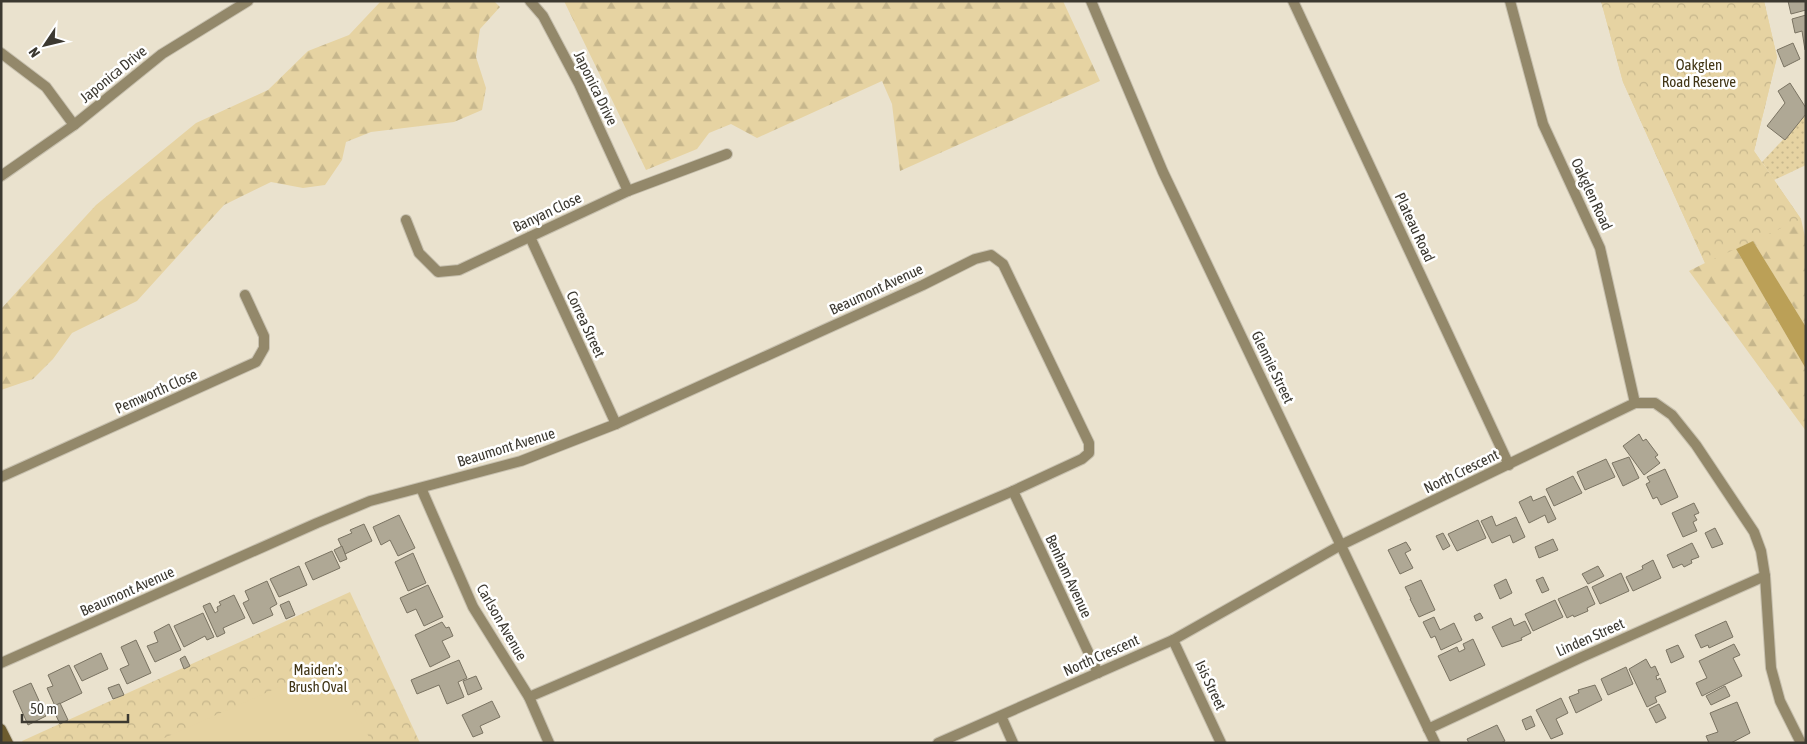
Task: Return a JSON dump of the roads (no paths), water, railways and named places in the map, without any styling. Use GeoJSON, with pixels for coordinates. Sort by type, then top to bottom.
{"type":"FeatureCollection","features":[{"type":"Feature","properties":{"kind":"street","name":"Japonica Drive"},"geometry":{"type":"LineString","coordinates":[[1,176],[74,125],[162,54],[248,1]]}},
{"type":"Feature","properties":{"kind":"street","name":"Japonica Drive"},"geometry":{"type":"LineString","coordinates":[[530,1],[543,16],[579,84],[628,191]]}},
{"type":"Feature","properties":{"kind":"street","name":"Glennie Street"},"geometry":{"type":"LineString","coordinates":[[1091,1],[1163,172],[1435,743]]}},
{"type":"Feature","properties":{"kind":"street","name":"Plateau Road"},"geometry":{"type":"LineString","coordinates":[[1293,1],[1509,464]]}},
{"type":"Feature","properties":{"kind":"street","name":"Oakglen Road"},"geometry":{"type":"LineString","coordinates":[[1510,1],[1543,124],[1600,248],[1635,403]]}},
{"type":"Feature","properties":{"kind":"street"},"geometry":{"type":"LineString","coordinates":[[1,53],[46,87],[74,125]]}},
{"type":"Feature","properties":{"kind":"street","name":"Banyan Close"},"geometry":{"type":"LineString","coordinates":[[406,220],[419,253],[438,272],[459,270],[628,191],[727,154]]}},
{"type":"Feature","properties":{"kind":"street","name":"Correa Street"},"geometry":{"type":"LineString","coordinates":[[530,237],[616,424]]}},
{"type":"Feature","properties":{"kind":"street","name":"Beaumont Avenue"},"geometry":{"type":"LineString","coordinates":[[1,663],[370,501],[521,461],[616,424],[923,285],[975,259],[991,255],[1003,264],[1089,442],[1089,453],[1082,459],[1013,491],[529,697]]}},
{"type":"Feature","properties":{"kind":"street","name":"Pemworth Close"},"geometry":{"type":"LineString","coordinates":[[1,477],[256,362],[264,348],[264,336],[245,295]]}},
{"type":"Feature","properties":{"kind":"street"},"geometry":{"type":"LineString","coordinates":[[1635,403],[1655,403],[1672,414],[1696,445],[1754,532],[1761,551],[1765,576],[1771,668],[1780,701],[1801,743]]}},
{"type":"Feature","properties":{"kind":"street","name":"North Crescent"},"geometry":{"type":"LineString","coordinates":[[938,743],[1173,640],[1341,545],[1635,403]]}},
{"type":"Feature","properties":{"kind":"street","name":"Carlson Avenue"},"geometry":{"type":"LineString","coordinates":[[421,488],[473,607],[529,697],[550,743]]}},
{"type":"Feature","properties":{"kind":"street","name":"Benham Avenue"},"geometry":{"type":"LineString","coordinates":[[1013,491],[1098,673]]}},
{"type":"Feature","properties":{"kind":"street","name":"Linden Street"},"geometry":{"type":"LineString","coordinates":[[1428,729],[1582,657],[1765,576]]}},
{"type":"Feature","properties":{"kind":"street","name":"Isis Street"},"geometry":{"type":"LineString","coordinates":[[1173,640],[1221,743]]}},
{"type":"Feature","properties":{"kind":"street"},"geometry":{"type":"LineString","coordinates":[[1001,716],[1013,743]]}},
{"type":"Feature","properties":{"kind":"street"},"geometry":{"type":"LineString","coordinates":[[1,729],[8,743]]}},
{"type":"Feature","properties":{"kind":"park label","name":"Oakglen Road Reserve"},"geometry":{"type":"Point","coordinates":[1699,72]}},
{"type":"Feature","properties":{"kind":"park label","name":"Maiden's Brush Oval"},"geometry":{"type":"Point","coordinates":[318,678]}}]}
